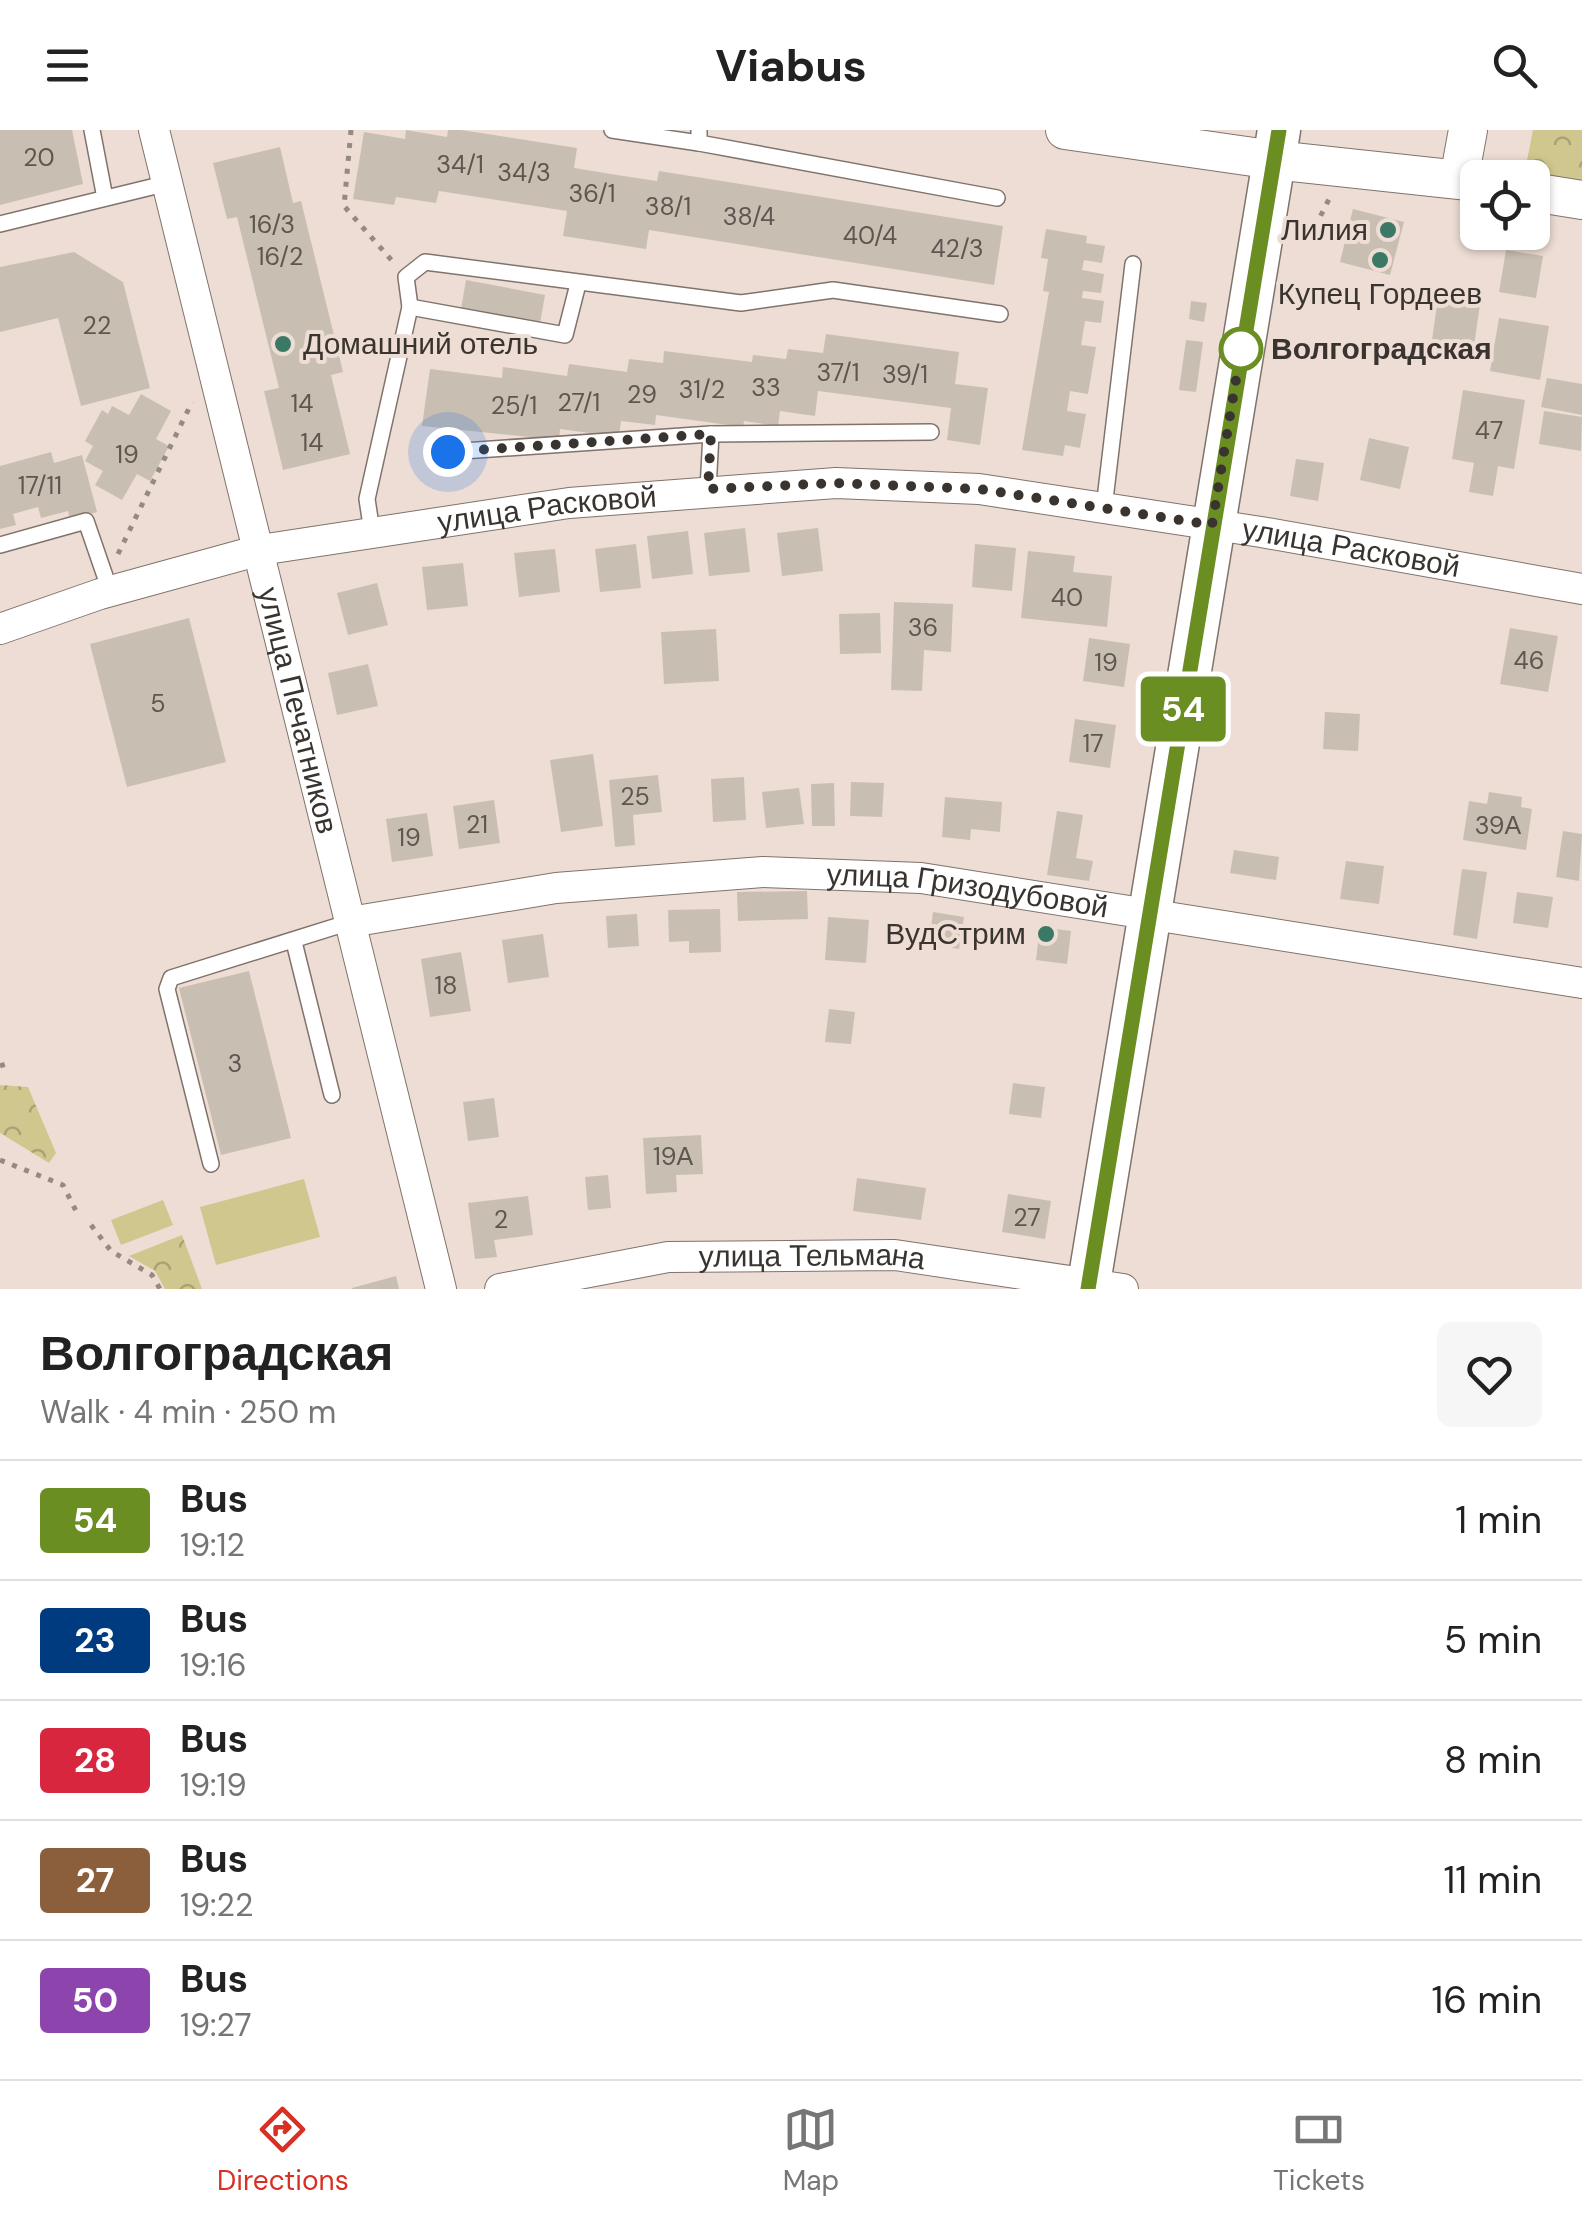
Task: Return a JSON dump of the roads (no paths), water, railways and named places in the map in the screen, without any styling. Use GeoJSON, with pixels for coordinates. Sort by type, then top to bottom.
{"type":"FeatureCollection","features":[{"type":"Feature","properties":{"kind":"main road"},"geometry":{"type":"LineString","coordinates":[[1100,1287],[1149,913],[1277,145]]}},
{"type":"Feature","properties":{"kind":"street","name":"улица Печатников"},"geometry":{"type":"LineString","coordinates":[[154,130],[442,1289]]}},
{"type":"Feature","properties":{"kind":"street"},"geometry":{"type":"LineString","coordinates":[[1468,130],[1468,160]]}},
{"type":"Feature","properties":{"kind":"street"},"geometry":{"type":"LineString","coordinates":[[1089,132],[1277,145],[1460,179]]}},
{"type":"Feature","properties":{"kind":"street"},"geometry":{"type":"LineString","coordinates":[[1550,195],[1582,200]]}},
{"type":"Feature","properties":{"kind":"street","name":"улица Расковой"},"geometry":{"type":"LineString","coordinates":[[0,629],[103,587],[260,550],[569,503],[708,489],[836,483],[979,489],[1582,589]]}},
{"type":"Feature","properties":{"kind":"street","name":"улица Гризодубовой"},"geometry":{"type":"LineString","coordinates":[[350,922],[556,888],[763,872],[921,878],[1582,983]]}},
{"type":"Feature","properties":{"kind":"street","name":"улица Тельмана"},"geometry":{"type":"LineString","coordinates":[[500,1289],[668,1257],[895,1256],[1100,1287]]}},
{"type":"Feature","properties":{"kind":"lane"},"geometry":{"type":"LineString","coordinates":[[92,130],[106,198]]}},
{"type":"Feature","properties":{"kind":"lane"},"geometry":{"type":"LineString","coordinates":[[612,130],[699,137],[997,198]]}},
{"type":"Feature","properties":{"kind":"lane"},"geometry":{"type":"LineString","coordinates":[[0,224],[168,183]]}},
{"type":"Feature","properties":{"kind":"lane"},"geometry":{"type":"LineString","coordinates":[[372,532],[367,499],[410,307],[406,277],[425,262],[742,304],[833,290],[1000,314]]}},
{"type":"Feature","properties":{"kind":"lane"},"geometry":{"type":"LineString","coordinates":[[1104,508],[1133,264]]}},
{"type":"Feature","properties":{"kind":"lane"},"geometry":{"type":"LineString","coordinates":[[410,307],[565,335],[578,284]]}},
{"type":"Feature","properties":{"kind":"lane"},"geometry":{"type":"LineString","coordinates":[[448,452],[711,434],[931,432]]}},
{"type":"Feature","properties":{"kind":"lane"},"geometry":{"type":"LineString","coordinates":[[708,489],[711,434]]}},
{"type":"Feature","properties":{"kind":"lane"},"geometry":{"type":"LineString","coordinates":[[0,544],[86,521],[103,587]]}},
{"type":"Feature","properties":{"kind":"lane"},"geometry":{"type":"LineString","coordinates":[[210,1164],[168,989],[171,978],[350,922]]}},
{"type":"Feature","properties":{"kind":"lane"},"geometry":{"type":"LineString","coordinates":[[294,942],[332,1095]]}},
{"type":"Feature","properties":{"kind":"place","name":"Лилия"},"geometry":{"type":"Point","coordinates":[1388,230]}},
{"type":"Feature","properties":{"kind":"place","name":"Купец Гордеев"},"geometry":{"type":"Point","coordinates":[1380,260]}},
{"type":"Feature","properties":{"kind":"place","name":"Домашний отель"},"geometry":{"type":"Point","coordinates":[283,344]}},
{"type":"Feature","properties":{"kind":"place","name":"Волгоградская"},"geometry":{"type":"Point","coordinates":[1241,349]}},
{"type":"Feature","properties":{"kind":"place","name":"ВудСтрим"},"geometry":{"type":"Point","coordinates":[1046,934]}}]}
